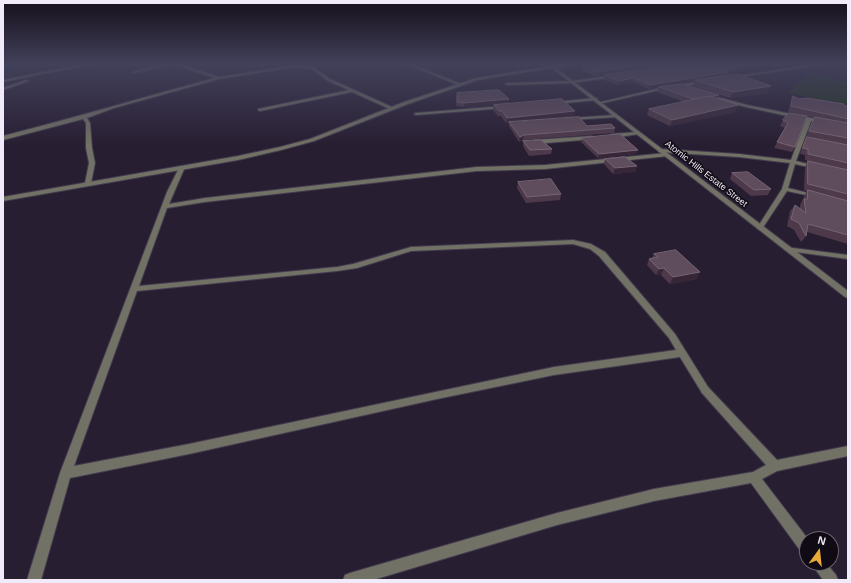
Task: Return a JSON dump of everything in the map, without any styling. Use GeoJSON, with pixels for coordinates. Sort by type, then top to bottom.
{"type":"FeatureCollection","features":[{"type":"Feature","properties":{"kind":"street"},"geometry":{"type":"LineString","coordinates":[[3,138],[84,117],[112,107],[170,91]]}},
{"type":"Feature","properties":{"kind":"street"},"geometry":{"type":"LineString","coordinates":[[260,110],[350,91]]}},
{"type":"Feature","properties":{"kind":"street"},"geometry":{"type":"LineString","coordinates":[[351,91],[392,108]]}},
{"type":"Feature","properties":{"kind":"street"},"geometry":{"type":"LineString","coordinates":[[3,199],[238,158],[312,140],[439,91]]}},
{"type":"Feature","properties":{"kind":"street","name":"Atomic Hills Estate Street"},"geometry":{"type":"LineString","coordinates":[[584,91],[848,295]]}},
{"type":"Feature","properties":{"kind":"street"},"geometry":{"type":"LineString","coordinates":[[550,104],[597,101],[647,91]]}},
{"type":"Feature","properties":{"kind":"street"},"geometry":{"type":"LineString","coordinates":[[702,93],[746,106],[832,124]]}},
{"type":"Feature","properties":{"kind":"street"},"geometry":{"type":"LineString","coordinates":[[416,114],[512,107]]}},
{"type":"Feature","properties":{"kind":"street"},"geometry":{"type":"LineString","coordinates":[[562,120],[615,116]]}},
{"type":"Feature","properties":{"kind":"street"},"geometry":{"type":"LineString","coordinates":[[84,117],[88,123],[89,148],[92,163],[88,183]]}},
{"type":"Feature","properties":{"kind":"street"},"geometry":{"type":"LineString","coordinates":[[760,228],[785,189],[793,161],[809,120]]}},
{"type":"Feature","properties":{"kind":"street"},"geometry":{"type":"LineString","coordinates":[[609,136],[637,133]]}},
{"type":"Feature","properties":{"kind":"street"},"geometry":{"type":"LineString","coordinates":[[530,142],[595,138]]}},
{"type":"Feature","properties":{"kind":"street"},"geometry":{"type":"LineString","coordinates":[[802,139],[810,140]]}},
{"type":"Feature","properties":{"kind":"street"},"geometry":{"type":"LineString","coordinates":[[661,151],[731,154],[793,161],[825,168]]}},
{"type":"Feature","properties":{"kind":"street"},"geometry":{"type":"LineString","coordinates":[[166,206],[205,200],[477,169],[545,167],[666,155]]}},
{"type":"Feature","properties":{"kind":"street"},"geometry":{"type":"LineString","coordinates":[[34,580],[66,473],[170,192],[182,167]]}},
{"type":"Feature","properties":{"kind":"street"},"geometry":{"type":"LineString","coordinates":[[785,189],[820,198]]}},
{"type":"Feature","properties":{"kind":"street"},"geometry":{"type":"LineString","coordinates":[[134,289],[337,269],[354,266],[411,249],[573,242],[594,247],[602,254],[672,336],[705,390],[775,466]]}},
{"type":"Feature","properties":{"kind":"street"},"geometry":{"type":"LineString","coordinates":[[788,249],[848,257]]}},
{"type":"Feature","properties":{"kind":"street"},"geometry":{"type":"LineString","coordinates":[[66,473],[189,449],[546,373],[682,353]]}},
{"type":"Feature","properties":{"kind":"street"},"geometry":{"type":"LineString","coordinates":[[350,580],[557,519],[654,495],[754,477],[775,466],[848,451]]}},
{"type":"Feature","properties":{"kind":"street"},"geometry":{"type":"LineString","coordinates":[[754,477],[799,537]]}},
{"type":"Feature","properties":{"kind":"street"},"geometry":{"type":"LineString","coordinates":[[824,571],[831,580]]}},
{"type":"Feature","properties":{"kind":"green space"},"geometry":{"type":"Polygon","coordinates":[[[790,91],[848,91],[848,105],[788,93],[790,91]]]}},
{"type":"Feature","properties":{"kind":"building"},"geometry":{"type":"Polygon","coordinates":[[[500,91],[509,99],[464,103],[457,102],[457,93],[500,91]]]}},
{"type":"Feature","properties":{"kind":"building"},"geometry":{"type":"Polygon","coordinates":[[[671,91],[706,91],[719,95],[693,99],[671,91]]]}},
{"type":"Feature","properties":{"kind":"building"},"geometry":{"type":"Polygon","coordinates":[[[711,96],[738,105],[672,120],[649,109],[711,96]]]}},
{"type":"Feature","properties":{"kind":"building"},"geometry":{"type":"Polygon","coordinates":[[[793,96],[799,99],[807,98],[844,104],[844,106],[848,106],[848,119],[791,106],[793,96]]]}},
{"type":"Feature","properties":{"kind":"building"},"geometry":{"type":"Polygon","coordinates":[[[562,99],[575,111],[507,118],[502,111],[499,111],[494,105],[562,99]]]}},
{"type":"Feature","properties":{"kind":"building"},"geometry":{"type":"Polygon","coordinates":[[[789,113],[807,116],[795,147],[777,142],[788,123],[783,120],[789,113]]]}},
{"type":"Feature","properties":{"kind":"building"},"geometry":{"type":"Polygon","coordinates":[[[579,117],[587,126],[611,124],[615,128],[524,135],[520,137],[509,122],[579,117]]]}},
{"type":"Feature","properties":{"kind":"building"},"geometry":{"type":"Polygon","coordinates":[[[815,117],[848,123],[848,138],[809,131],[815,117]]]}},
{"type":"Feature","properties":{"kind":"building"},"geometry":{"type":"Polygon","coordinates":[[[620,134],[638,150],[599,154],[582,138],[620,134]]]}},
{"type":"Feature","properties":{"kind":"building"},"geometry":{"type":"Polygon","coordinates":[[[807,137],[848,145],[848,163],[808,154],[808,149],[803,148],[807,137]]]}},
{"type":"Feature","properties":{"kind":"building"},"geometry":{"type":"Polygon","coordinates":[[[541,140],[552,149],[530,150],[523,141],[541,140]]]}},
{"type":"Feature","properties":{"kind":"building"},"geometry":{"type":"Polygon","coordinates":[[[625,157],[637,166],[615,168],[605,159],[625,157]]]}},
{"type":"Feature","properties":{"kind":"building"},"geometry":{"type":"Polygon","coordinates":[[[808,161],[848,170],[848,194],[808,184],[808,161]]]}},
{"type":"Feature","properties":{"kind":"building"},"geometry":{"type":"Polygon","coordinates":[[[748,172],[771,189],[754,190],[732,173],[748,172]]]}},
{"type":"Feature","properties":{"kind":"building"},"geometry":{"type":"Polygon","coordinates":[[[551,179],[561,194],[527,197],[518,182],[551,179]]]}},
{"type":"Feature","properties":{"kind":"building"},"geometry":{"type":"Polygon","coordinates":[[[808,190],[848,201],[848,235],[808,224],[806,236],[799,223],[791,219],[795,205],[806,213],[804,199],[807,199],[808,190]]]}},
{"type":"Feature","properties":{"kind":"building"},"geometry":{"type":"Polygon","coordinates":[[[676,250],[700,272],[673,277],[664,268],[659,269],[649,259],[658,257],[654,254],[676,250]]]}}]}
